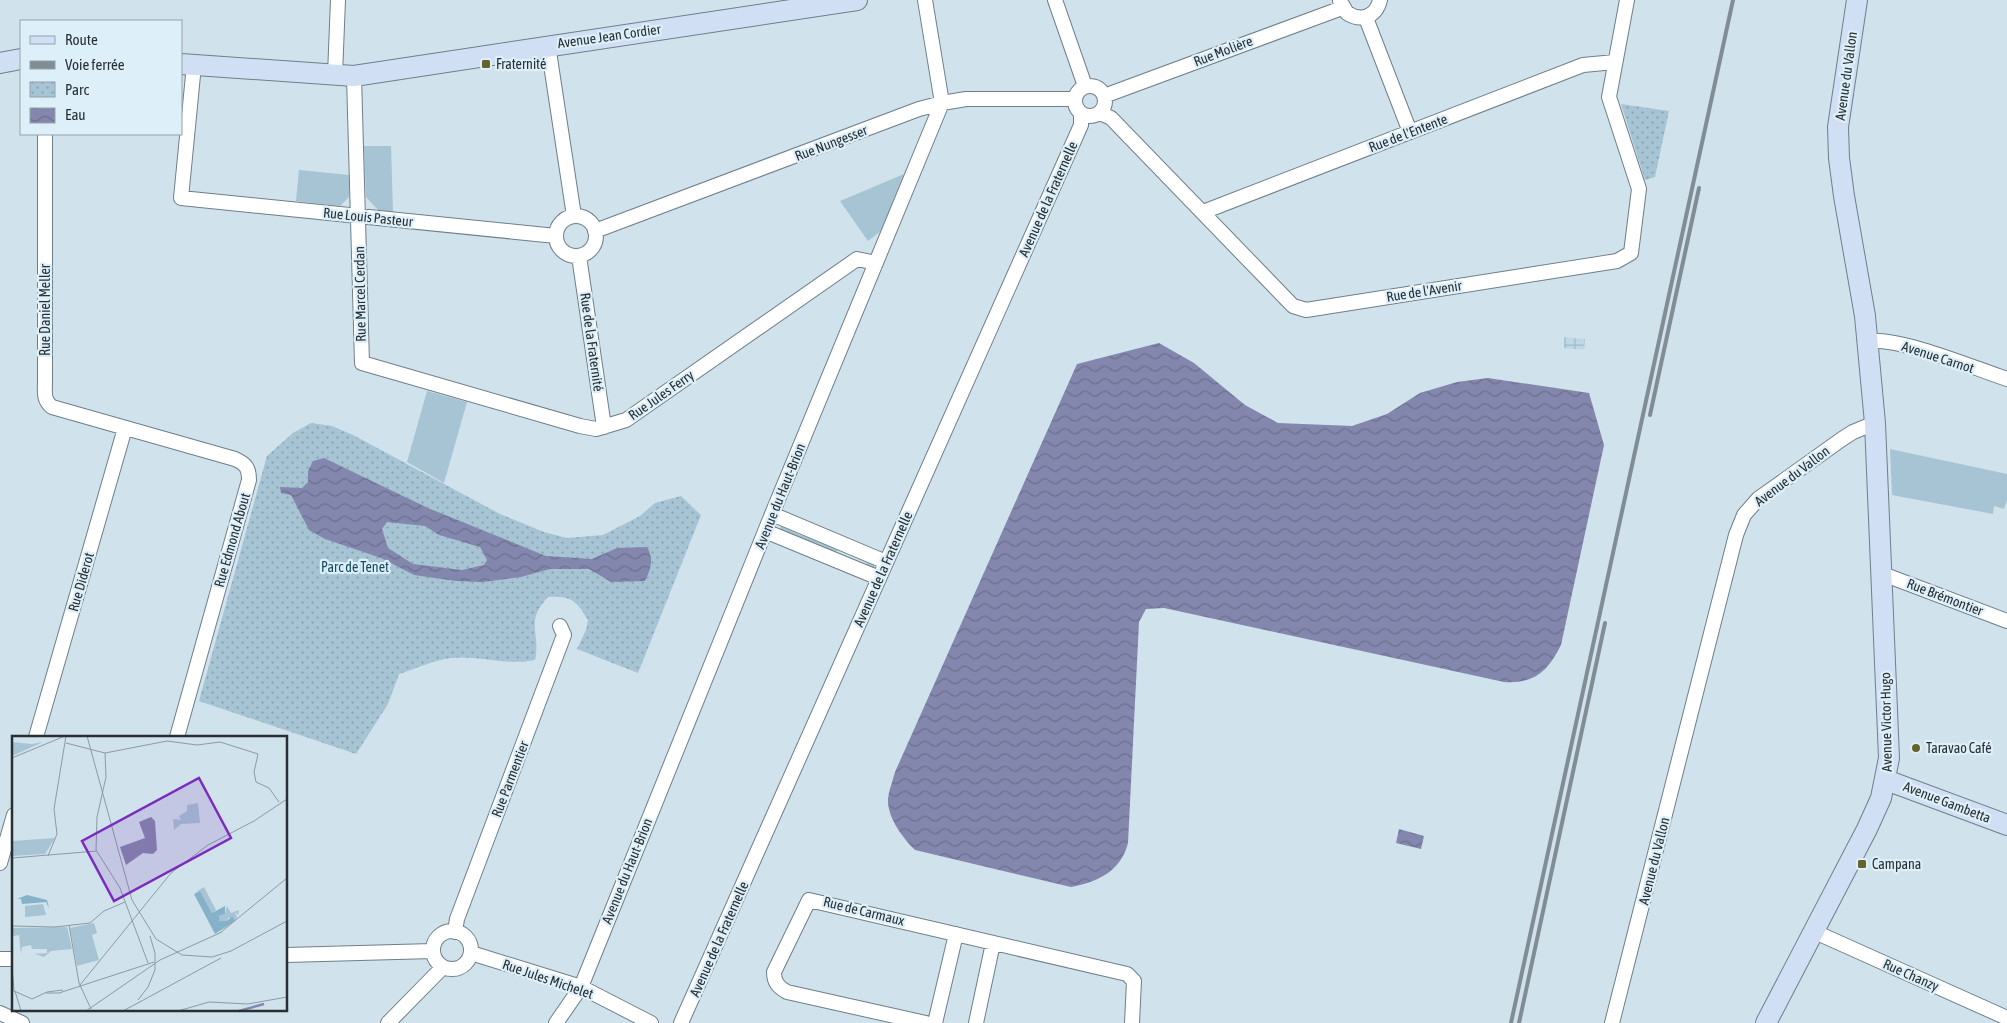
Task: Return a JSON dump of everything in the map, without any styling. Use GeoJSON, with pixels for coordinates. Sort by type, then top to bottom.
{"type":"FeatureCollection","features":[{"type":"Feature","properties":{"kind":"street","name":"Rue Marcel Cerdan"},"geometry":{"type":"LineString","coordinates":[[338,0],[359,216],[362,363]]}},
{"type":"Feature","properties":{"kind":"street","name":"Avenue Jean Cordier"},"geometry":{"type":"LineString","coordinates":[[188,64],[344,76],[857,0]]}},
{"type":"Feature","properties":{"kind":"street"},"geometry":{"type":"LineString","coordinates":[[925,0],[942,103]]}},
{"type":"Feature","properties":{"kind":"street"},"geometry":{"type":"LineString","coordinates":[[1055,0],[1085,86]]}},
{"type":"Feature","properties":{"kind":"street"},"geometry":{"type":"LineString","coordinates":[[1341,4],[1352,17],[1366,18],[1376,11],[1380,0]]}},
{"type":"Feature","properties":{"kind":"street"},"geometry":{"type":"LineString","coordinates":[[1615,62],[1626,0]]}},
{"type":"Feature","properties":{"kind":"street","name":"Avenue du Vallon"},"geometry":{"type":"LineString","coordinates":[[1612,1023],[1736,535],[1744,516],[1758,499],[1842,439],[1875,423],[1868,341],[1844,196],[1838,127],[1857,0]]}},
{"type":"Feature","properties":{"kind":"street","name":"Rue Molière"},"geometry":{"type":"LineString","coordinates":[[1104,96],[1326,12],[1341,4]]}},
{"type":"Feature","properties":{"kind":"street"},"geometry":{"type":"LineString","coordinates":[[1366,18],[1410,132]]}},
{"type":"Feature","properties":{"kind":"street"},"geometry":{"type":"LineString","coordinates":[[548,45],[574,216]]}},
{"type":"Feature","properties":{"kind":"street"},"geometry":{"type":"LineString","coordinates":[[0,63],[20,59]]}},
{"type":"Feature","properties":{"kind":"street","name":"Rue de l'Entente"},"geometry":{"type":"LineString","coordinates":[[1203,212],[1583,65],[1615,62]]}},
{"type":"Feature","properties":{"kind":"street","name":"Rue de l'Avenir"},"geometry":{"type":"LineString","coordinates":[[1100,113],[1111,118],[1293,306],[1306,310],[1617,260],[1631,253],[1639,189],[1609,97],[1615,62]]}},
{"type":"Feature","properties":{"kind":"street","name":"Rue Louis Pasteur"},"geometry":{"type":"LineString","coordinates":[[188,64],[181,198],[556,236]]}},
{"type":"Feature","properties":{"kind":"street"},"geometry":{"type":"LineString","coordinates":[[1085,86],[1092,86],[1100,90],[1104,96],[1104,107],[1100,113],[1089,116],[1081,114],[1075,104],[1077,93],[1085,86]]}},
{"type":"Feature","properties":{"kind":"street","name":"Rue Nungesser"},"geometry":{"type":"LineString","coordinates":[[596,231],[942,103],[966,100],[1063,101],[1075,99]]}},
{"type":"Feature","properties":{"kind":"street","name":"Avenue du Haut-Brion"},"geometry":{"type":"LineString","coordinates":[[556,1023],[581,987],[765,531],[942,103]]}},
{"type":"Feature","properties":{"kind":"street","name":"Avenue de la Fraternelle"},"geometry":{"type":"LineString","coordinates":[[681,1023],[1081,125],[1081,114]]}},
{"type":"Feature","properties":{"kind":"street","name":"Rue Daniel Meller"},"geometry":{"type":"LineString","coordinates":[[45,135],[45,398],[52,407],[125,428]]}},
{"type":"Feature","properties":{"kind":"street"},"geometry":{"type":"LineString","coordinates":[[574,216],[590,221],[596,231],[591,250],[579,256],[565,253],[557,242],[556,236],[559,225],[568,217],[574,216]]}},
{"type":"Feature","properties":{"kind":"street","name":"Rue de la Fraternité"},"geometry":{"type":"LineString","coordinates":[[579,256],[604,427]]}},
{"type":"Feature","properties":{"kind":"street","name":"Rue Jules Ferry"},"geometry":{"type":"LineString","coordinates":[[362,363],[580,426],[604,427],[626,420],[856,259],[876,263]]}},
{"type":"Feature","properties":{"kind":"street","name":"Avenue Carnot"},"geometry":{"type":"LineString","coordinates":[[1868,341],[1884,340],[2007,379]]}},
{"type":"Feature","properties":{"kind":"street","name":"Avenue Victor Hugo"},"geometry":{"type":"LineString","coordinates":[[1766,1023],[1867,829],[1881,798],[1886,780],[1889,758],[1875,423]]}},
{"type":"Feature","properties":{"kind":"street","name":"Rue Diderot"},"geometry":{"type":"LineString","coordinates":[[36,736],[125,428]]}},
{"type":"Feature","properties":{"kind":"street","name":"Rue Edmond About"},"geometry":{"type":"LineString","coordinates":[[125,428],[235,459],[243,462],[249,470],[249,480],[177,736]]}},
{"type":"Feature","properties":{"kind":"street"},"geometry":{"type":"LineString","coordinates":[[772,514],[886,562]]}},
{"type":"Feature","properties":{"kind":"street"},"geometry":{"type":"LineString","coordinates":[[765,531],[879,578]]}},
{"type":"Feature","properties":{"kind":"street","name":"Rue Brémontier"},"geometry":{"type":"LineString","coordinates":[[1882,576],[1888,576],[2007,621]]}},
{"type":"Feature","properties":{"kind":"street","name":"Rue Parmentier"},"geometry":{"type":"LineString","coordinates":[[455,932],[457,920],[564,635],[560,626]]}},
{"type":"Feature","properties":{"kind":"street","name":"Avenue Gambetta"},"geometry":{"type":"LineString","coordinates":[[1886,780],[2007,825]]}},
{"type":"Feature","properties":{"kind":"street"},"geometry":{"type":"LineString","coordinates":[[0,863],[12,822]]}},
{"type":"Feature","properties":{"kind":"street","name":"Rue de Carmaux"},"geometry":{"type":"LineString","coordinates":[[926,1023],[787,992],[779,988],[774,979],[774,972],[809,900],[1127,974],[1134,981],[1132,1023]]}},
{"type":"Feature","properties":{"kind":"street"},"geometry":{"type":"LineString","coordinates":[[447,932],[455,932],[467,939],[471,952],[464,965],[458,969],[444,967],[434,958],[433,951],[434,943],[439,936],[447,932]]}},
{"type":"Feature","properties":{"kind":"street","name":"Rue Chanzy"},"geometry":{"type":"LineString","coordinates":[[1815,932],[2007,1018]]}},
{"type":"Feature","properties":{"kind":"street"},"geometry":{"type":"LineString","coordinates":[[935,1023],[956,934]]}},
{"type":"Feature","properties":{"kind":"street"},"geometry":{"type":"LineString","coordinates":[[976,1023],[993,943]]}},
{"type":"Feature","properties":{"kind":"street"},"geometry":{"type":"LineString","coordinates":[[288,955],[433,951]]}},
{"type":"Feature","properties":{"kind":"street","name":"Rue Jules Michelet"},"geometry":{"type":"LineString","coordinates":[[471,952],[581,987],[651,1023]]}},
{"type":"Feature","properties":{"kind":"street"},"geometry":{"type":"LineString","coordinates":[[388,1023],[444,967]]}},
{"type":"Feature","properties":{"kind":"street"},"geometry":{"type":"LineString","coordinates":[[0,1013],[22,1023]]}},
{"type":"Feature","properties":{"kind":"shaded area"},"geometry":{"type":"Polygon","coordinates":[[[1564,337],[1585,339],[1584,350],[1564,348],[1564,337]]]}},
{"type":"Feature","properties":{"kind":"green space"},"geometry":{"type":"Polygon","coordinates":[[[1621,104],[1669,111],[1655,177],[1645,180],[1621,104]]]}},
{"type":"Feature","properties":{"kind":"green space"},"geometry":{"type":"Polygon","coordinates":[[[364,146],[391,146],[393,213],[379,211],[366,197],[364,146]]]}},
{"type":"Feature","properties":{"kind":"green space"},"geometry":{"type":"Polygon","coordinates":[[[299,170],[349,175],[349,197],[340,206],[296,201],[299,170]]]}},
{"type":"Feature","properties":{"kind":"green space"},"geometry":{"type":"Polygon","coordinates":[[[904,174],[881,231],[868,241],[840,201],[904,174]]]}},
{"type":"Feature","properties":{"kind":"green space"},"geometry":{"type":"Polygon","coordinates":[[[427,391],[467,402],[444,483],[407,462],[427,391]]]}},
{"type":"Feature","properties":{"kind":"green space","name":"Parc de Tenet"},"geometry":{"type":"Polygon","coordinates":[[[311,423],[332,426],[353,435],[500,514],[544,532],[567,538],[603,535],[640,516],[655,503],[681,496],[701,515],[638,673],[577,649],[586,630],[588,620],[580,608],[572,601],[562,597],[548,597],[541,606],[535,621],[535,660],[514,662],[462,657],[451,658],[399,674],[388,704],[356,754],[199,701],[267,456],[293,433],[311,423]]]}},
{"type":"Feature","properties":{"kind":"green space"},"geometry":{"type":"Polygon","coordinates":[[[1890,449],[2007,474],[2007,500],[2004,509],[1994,506],[1993,514],[1892,495],[1890,449]]]}},
{"type":"Feature","properties":{"kind":"green space"},"geometry":{"type":"Polygon","coordinates":[[[781,523],[800,535],[816,539],[821,538],[876,564],[873,569],[865,568],[867,563],[838,550],[834,554],[780,531],[781,523]]]}},
{"type":"Feature","properties":{"kind":"water"},"geometry":{"type":"Polygon","coordinates":[[[1159,343],[1194,363],[1245,405],[1278,423],[1352,426],[1387,414],[1420,393],[1457,382],[1488,378],[1589,393],[1604,445],[1561,645],[1551,662],[1539,674],[1524,681],[1504,682],[1164,608],[1146,609],[1139,622],[1128,843],[1125,853],[1114,868],[1107,874],[1090,882],[1071,887],[915,850],[893,820],[888,806],[895,772],[1077,364],[1159,343]]]}},
{"type":"Feature","properties":{"kind":"water"},"geometry":{"type":"Polygon","coordinates":[[[324,458],[428,508],[546,556],[592,559],[617,548],[647,547],[651,560],[649,572],[645,581],[611,582],[589,569],[550,569],[521,577],[483,582],[456,581],[414,575],[381,558],[325,539],[309,530],[291,495],[281,493],[280,487],[302,488],[308,482],[308,471],[313,461],[324,458]],[[387,522],[382,529],[388,548],[413,564],[462,570],[484,565],[487,560],[480,547],[439,535],[425,526],[387,522]]]}},
{"type":"Feature","properties":{"kind":"water"},"geometry":{"type":"Polygon","coordinates":[[[1399,829],[1424,836],[1421,849],[1396,843],[1399,829]]]}},
{"type":"Feature","properties":{"kind":"railway"},"geometry":{"type":"LineString","coordinates":[[1511,1023],[1733,0]]}},
{"type":"Feature","properties":{"kind":"railway"},"geometry":{"type":"LineString","coordinates":[[1650,415],[1699,188]]}},
{"type":"Feature","properties":{"kind":"railway"},"geometry":{"type":"LineString","coordinates":[[1519,1023],[1605,623]]}},
{"type":"Feature","properties":{"kind":"place","name":"Fraternité"},"geometry":{"type":"Point","coordinates":[486,64]}},
{"type":"Feature","properties":{"kind":"place","name":"Taravao Café"},"geometry":{"type":"Point","coordinates":[1916,748]}},
{"type":"Feature","properties":{"kind":"place","name":"Campana"},"geometry":{"type":"Point","coordinates":[1862,864]}}]}
